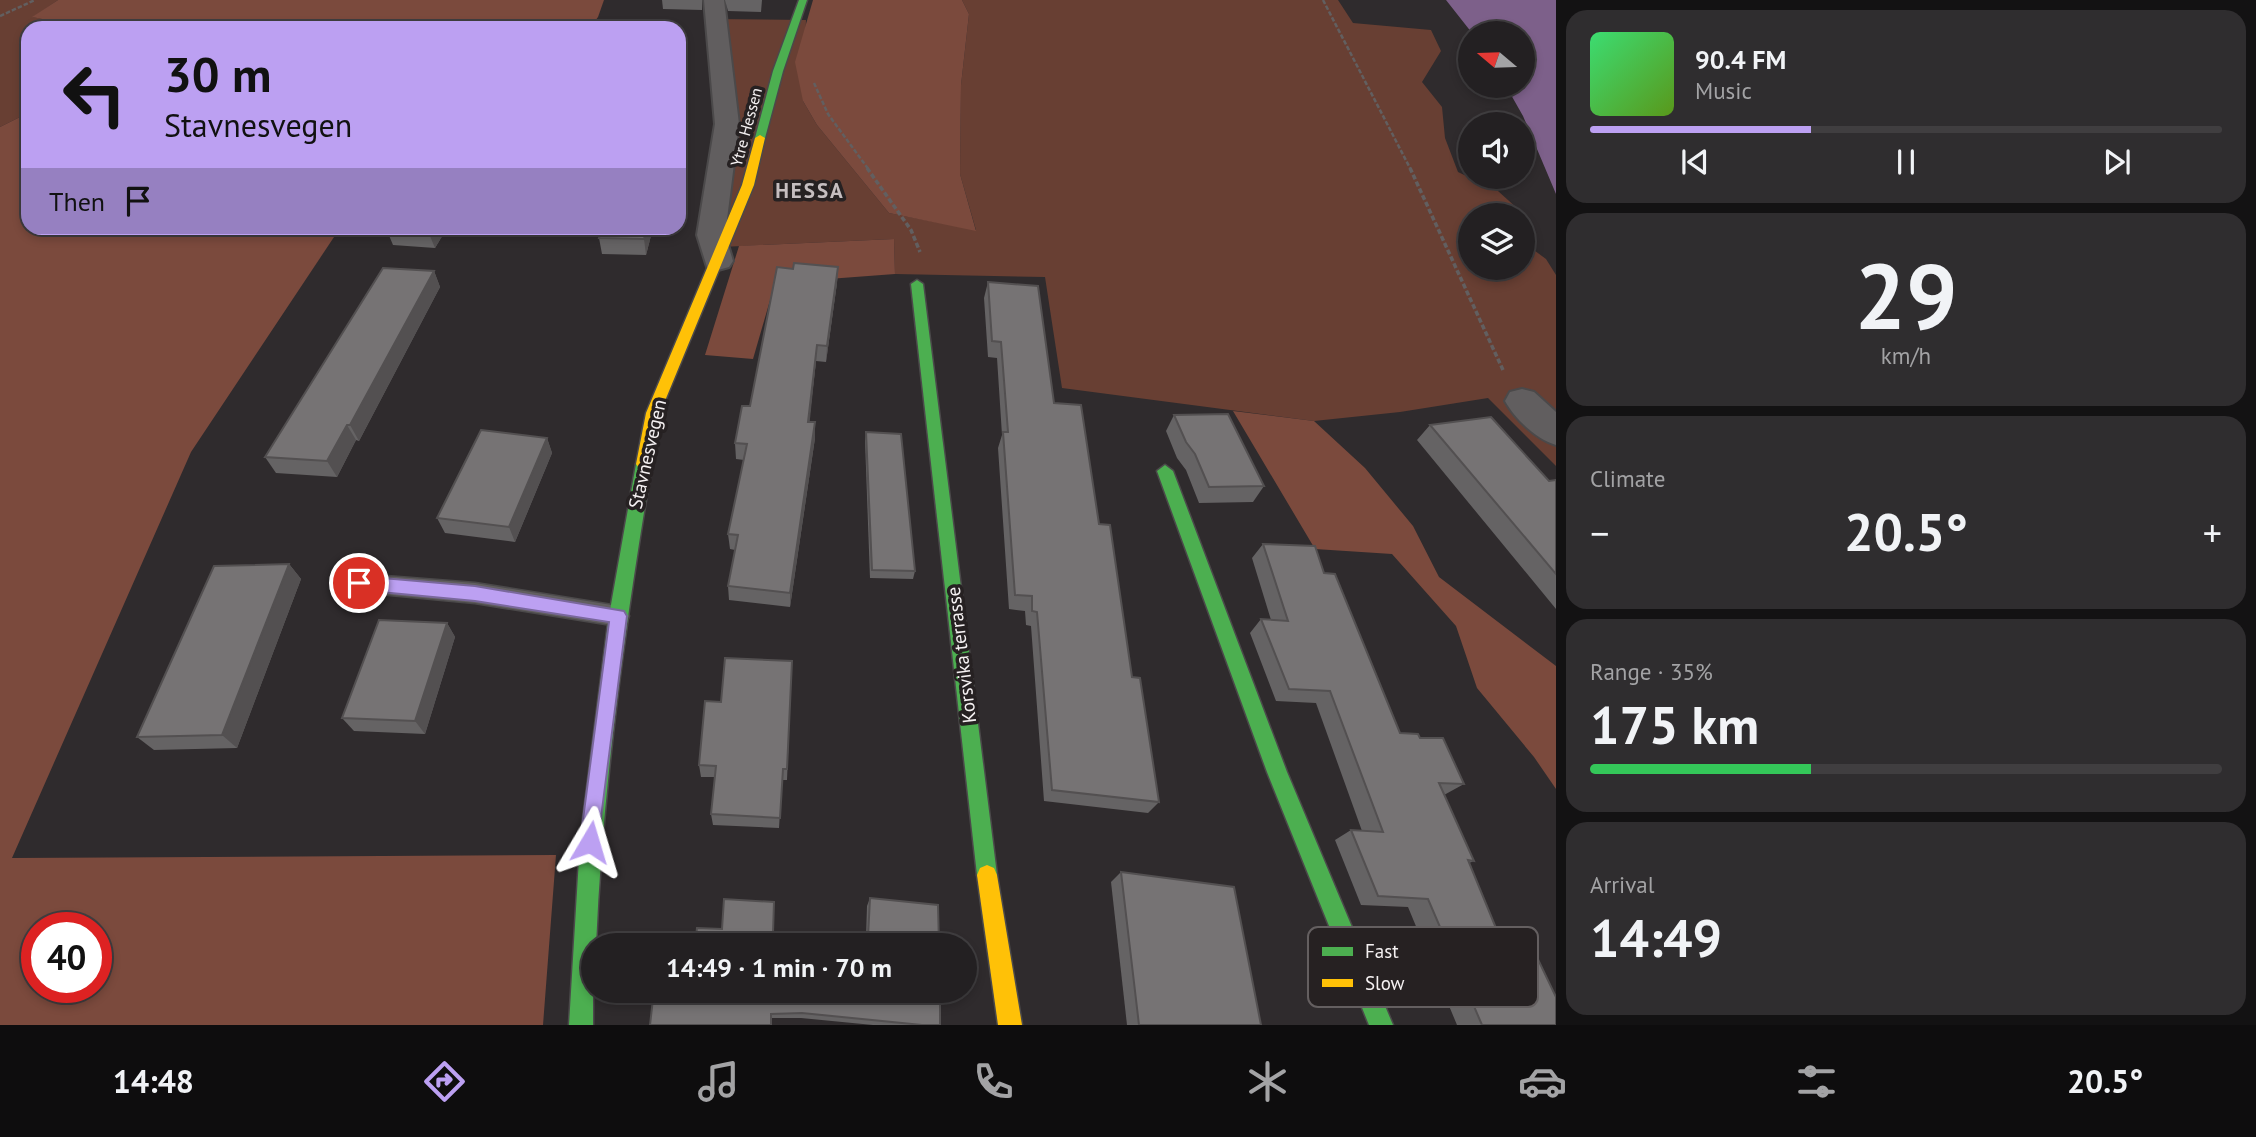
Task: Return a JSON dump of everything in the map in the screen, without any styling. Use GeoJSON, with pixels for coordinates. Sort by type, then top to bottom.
{"type":"FeatureCollection","features":[{"type":"Feature","properties":{"kind":"street"},"geometry":{"type":"LineString","coordinates":[[714,0],[727,124],[711,234],[718,261]]}},
{"type":"Feature","properties":{"kind":"street","name":"Ytre Hessen"},"geometry":{"type":"LineString","coordinates":[[718,261],[748,185],[778,71],[803,0]]}},
{"type":"Feature","properties":{"kind":"street","name":"Stavnesvegen"},"geometry":{"type":"LineString","coordinates":[[581,1025],[590,842],[618,616],[653,413],[692,314],[718,261]]}},
{"type":"Feature","properties":{"kind":"street","name":"Korsvika terrasse"},"geometry":{"type":"LineString","coordinates":[[917,284],[984,859],[1010,1025]]}},
{"type":"Feature","properties":{"kind":"street"},"geometry":{"type":"LineString","coordinates":[[1522,401],[1556,432]]}},
{"type":"Feature","properties":{"kind":"street"},"geometry":{"type":"LineString","coordinates":[[1165,471],[1277,772],[1341,927]]}},
{"type":"Feature","properties":{"kind":"street"},"geometry":{"type":"LineString","coordinates":[[1374,1007],[1381,1025]]}},
{"type":"Feature","properties":{"kind":"lane"},"geometry":{"type":"LineString","coordinates":[[359,583],[475,593],[618,616]]}},
{"type":"Feature","properties":{"kind":"path"},"geometry":{"type":"LineString","coordinates":[[0,16],[35,0]]}},
{"type":"Feature","properties":{"kind":"path"},"geometry":{"type":"LineString","coordinates":[[1323,0],[1403,152],[1502,368],[1522,401]]}},
{"type":"Feature","properties":{"kind":"path"},"geometry":{"type":"LineString","coordinates":[[813,80],[820,100],[913,233],[920,247],[917,284]]}},
{"type":"Feature","properties":{"kind":"shaded area"},"geometry":{"type":"Polygon","coordinates":[[[0,0],[58,0],[33,17],[53,21],[21,21],[21,116],[0,127],[0,0]]]}},
{"type":"Feature","properties":{"kind":"shaded area"},"geometry":{"type":"Polygon","coordinates":[[[58,0],[604,0],[595,21],[52,21],[32,17],[58,0]]]}},
{"type":"Feature","properties":{"kind":"shaded area"},"geometry":{"type":"Polygon","coordinates":[[[813,0],[962,0],[969,14],[961,85],[960,174],[976,231],[889,213],[817,125],[803,101],[795,62],[813,0]]]}},
{"type":"Feature","properties":{"kind":"shaded area"},"geometry":{"type":"Polygon","coordinates":[[[962,0],[1338,0],[1353,23],[1431,30],[1441,51],[1422,82],[1442,107],[1445,138],[1458,172],[1458,189],[1494,189],[1511,203],[1458,203],[1458,280],[1535,280],[1535,251],[1546,259],[1556,275],[1556,466],[1488,398],[1400,412],[1314,421],[1062,388],[1045,277],[895,274],[894,239],[699,248],[715,121],[708,19],[806,20],[803,101],[817,125],[889,213],[976,230],[960,174],[961,85],[969,14],[962,0]]]}},
{"type":"Feature","properties":{"kind":"shaded area"},"geometry":{"type":"Polygon","coordinates":[[[1446,0],[1556,0],[1556,194],[1535,144],[1535,112],[1521,112],[1513,98],[1535,98],[1535,21],[1463,21],[1446,0]]]}},
{"type":"Feature","properties":{"kind":"shaded area"},"geometry":{"type":"Polygon","coordinates":[[[21,116],[21,235],[335,235],[191,452],[12,858],[556,855],[543,1025],[0,1025],[0,127],[21,116]]]}},
{"type":"Feature","properties":{"kind":"shaded area"},"geometry":{"type":"Polygon","coordinates":[[[894,239],[895,274],[775,283],[753,359],[705,355],[739,246],[894,239]]]}},
{"type":"Feature","properties":{"kind":"shaded area"},"geometry":{"type":"Polygon","coordinates":[[[1233,411],[1314,421],[1365,468],[1413,526],[1439,577],[1556,666],[1556,789],[1534,757],[1477,688],[1456,626],[1392,554],[1315,549],[1233,411]]]}},
{"type":"Feature","properties":{"kind":"building"},"geometry":{"type":"Polygon","coordinates":[[[600,235],[645,235],[644,239],[599,238],[600,235]]]}},
{"type":"Feature","properties":{"kind":"building"},"geometry":{"type":"Polygon","coordinates":[[[794,263],[838,267],[827,346],[817,345],[808,422],[815,422],[790,593],[728,586],[738,535],[728,534],[747,444],[735,443],[742,406],[750,406],[777,267],[793,269],[794,263]]]}},
{"type":"Feature","properties":{"kind":"building"},"geometry":{"type":"Polygon","coordinates":[[[383,268],[434,271],[350,425],[347,425],[327,461],[265,457],[383,268]]]}},
{"type":"Feature","properties":{"kind":"building"},"geometry":{"type":"Polygon","coordinates":[[[988,282],[1038,286],[1054,403],[1081,405],[1099,524],[1110,525],[1132,677],[1140,678],[1159,802],[1052,790],[1037,612],[1032,611],[1032,596],[1015,595],[1003,432],[1008,432],[1001,342],[992,341],[988,282]]]}},
{"type":"Feature","properties":{"kind":"building"},"geometry":{"type":"Polygon","coordinates":[[[1228,414],[1264,486],[1209,487],[1174,415],[1228,414]]]}},
{"type":"Feature","properties":{"kind":"building"},"geometry":{"type":"Polygon","coordinates":[[[1491,417],[1549,481],[1556,480],[1556,574],[1430,425],[1491,417]]]}},
{"type":"Feature","properties":{"kind":"building"},"geometry":{"type":"Polygon","coordinates":[[[481,430],[547,438],[509,527],[437,518],[481,430]]]}},
{"type":"Feature","properties":{"kind":"building"},"geometry":{"type":"Polygon","coordinates":[[[866,432],[901,434],[915,571],[872,570],[866,432]]]}},
{"type":"Feature","properties":{"kind":"building"},"geometry":{"type":"Polygon","coordinates":[[[1263,544],[1315,546],[1324,573],[1335,574],[1400,733],[1418,734],[1420,738],[1443,738],[1464,784],[1439,783],[1474,861],[1468,860],[1496,927],[1440,927],[1428,899],[1378,896],[1351,830],[1383,832],[1330,691],[1289,689],[1261,619],[1288,621],[1263,544]]]}},
{"type":"Feature","properties":{"kind":"building"},"geometry":{"type":"Polygon","coordinates":[[[289,564],[222,735],[137,737],[214,566],[289,564]]]}},
{"type":"Feature","properties":{"kind":"building"},"geometry":{"type":"Polygon","coordinates":[[[379,620],[447,623],[415,721],[342,718],[379,620]]]}},
{"type":"Feature","properties":{"kind":"building"},"geometry":{"type":"Polygon","coordinates":[[[725,658],[792,661],[787,769],[783,769],[780,818],[711,814],[716,766],[699,765],[705,701],[721,702],[725,658]]]}},
{"type":"Feature","properties":{"kind":"building"},"geometry":{"type":"Polygon","coordinates":[[[1121,872],[1234,887],[1261,1025],[1139,1025],[1121,872]]]}},
{"type":"Feature","properties":{"kind":"building"},"geometry":{"type":"Polygon","coordinates":[[[870,898],[938,905],[939,933],[868,933],[870,898]]]}},
{"type":"Feature","properties":{"kind":"building"},"geometry":{"type":"Polygon","coordinates":[[[724,899],[774,902],[773,933],[696,933],[697,928],[722,929],[724,899]]]}},
{"type":"Feature","properties":{"kind":"building"},"geometry":{"type":"Polygon","coordinates":[[[1538,959],[1556,997],[1556,1025],[1482,1025],[1474,1007],[1538,1007],[1538,959]]]}},
{"type":"Feature","properties":{"kind":"building"},"geometry":{"type":"Polygon","coordinates":[[[653,1003],[940,1003],[940,1025],[802,1013],[771,1014],[771,1025],[650,1025],[653,1003]]]}},
{"type":"Feature","properties":{"kind":"traffic: fast"},"geometry":{"type":"LineString","coordinates":[[760,138],[778,71],[803,0]]}},
{"type":"Feature","properties":{"kind":"traffic: fast"},"geometry":{"type":"LineString","coordinates":[[917,284],[987,875]]}},
{"type":"Feature","properties":{"kind":"traffic: fast"},"geometry":{"type":"LineString","coordinates":[[581,1025],[590,842],[618,616],[644,464]]}},
{"type":"Feature","properties":{"kind":"traffic: fast"},"geometry":{"type":"LineString","coordinates":[[1165,471],[1277,772],[1341,927]]}},
{"type":"Feature","properties":{"kind":"traffic: fast"},"geometry":{"type":"LineString","coordinates":[[1374,1007],[1381,1025]]}},
{"type":"Feature","properties":{"kind":"traffic: slow"},"geometry":{"type":"LineString","coordinates":[[644,464],[653,413],[748,185],[760,138]]}},
{"type":"Feature","properties":{"kind":"traffic: slow"},"geometry":{"type":"LineString","coordinates":[[987,875],[1010,1025]]}},
{"type":"Feature","properties":{"kind":"district","name":"HESSA"},"geometry":{"type":"Point","coordinates":[810,190]}},
{"type":"Feature","properties":{"kind":"route"},"geometry":{"type":"LineString","coordinates":[[359,583],[475,593],[618,616],[590,842]]}}]}
